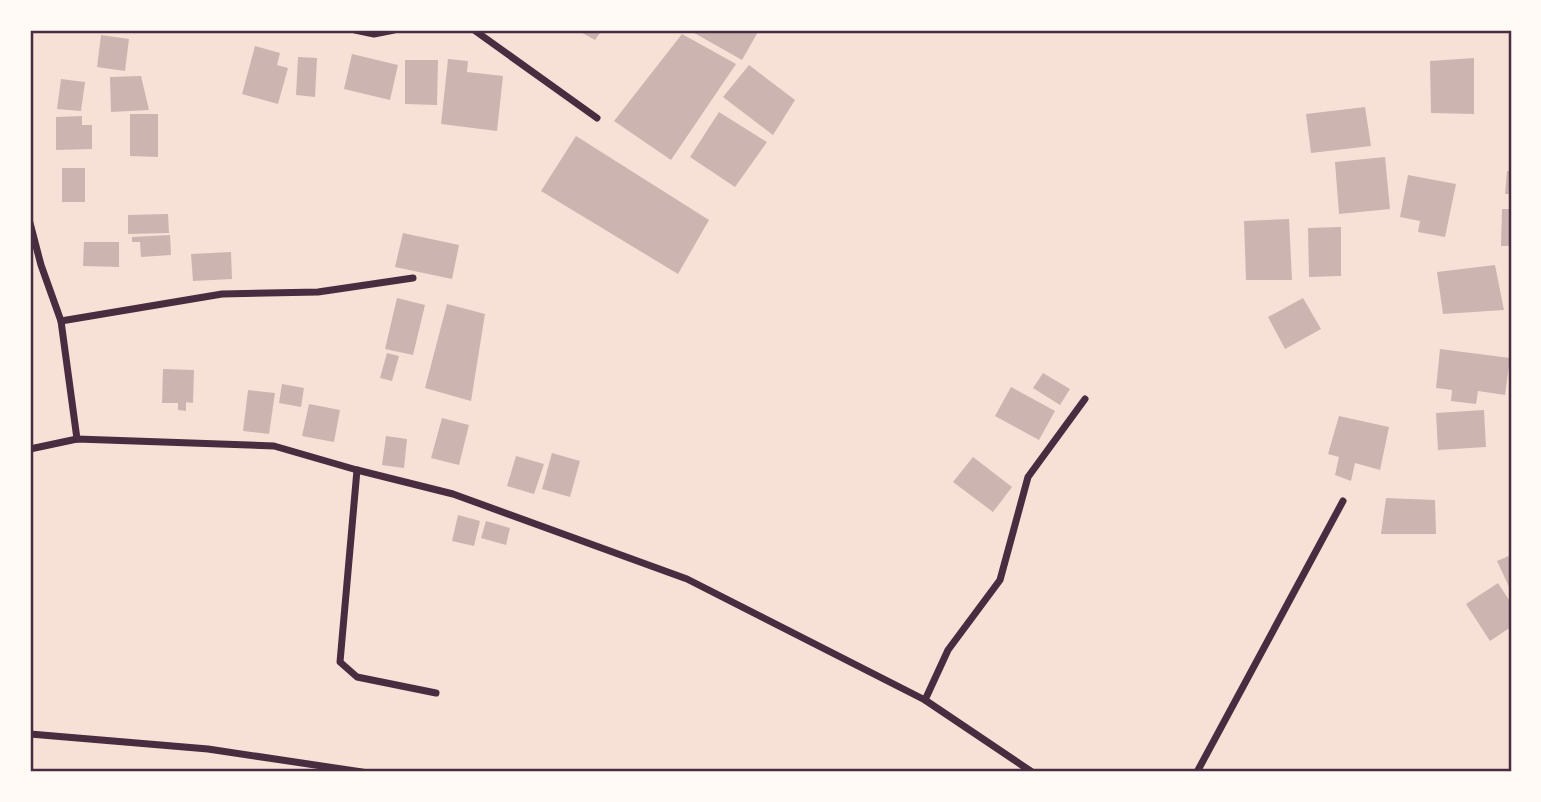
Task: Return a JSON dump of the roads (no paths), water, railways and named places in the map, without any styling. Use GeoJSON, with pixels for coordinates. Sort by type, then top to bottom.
{"type":"FeatureCollection","features":[{"type":"Feature","properties":{"kind":"street"},"geometry":{"type":"LineString","coordinates":[[355,30],[374,34],[394,30]]}},
{"type":"Feature","properties":{"kind":"street"},"geometry":{"type":"LineString","coordinates":[[474,30],[597,118]]}},
{"type":"Feature","properties":{"kind":"street"},"geometry":{"type":"LineString","coordinates":[[30,223],[41,265],[61,321],[77,439]]}},
{"type":"Feature","properties":{"kind":"street"},"geometry":{"type":"LineString","coordinates":[[30,267],[41,265]]}},
{"type":"Feature","properties":{"kind":"street"},"geometry":{"type":"LineString","coordinates":[[61,321],[222,294],[318,292],[413,278]]}},
{"type":"Feature","properties":{"kind":"street"},"geometry":{"type":"LineString","coordinates":[[925,700],[948,650],[1000,580],[1028,477],[1085,399]]}},
{"type":"Feature","properties":{"kind":"street"},"geometry":{"type":"LineString","coordinates":[[30,449],[77,439],[274,446],[453,494],[687,579],[925,700],[1032,772]]}},
{"type":"Feature","properties":{"kind":"street"},"geometry":{"type":"LineString","coordinates":[[356,470],[340,662],[357,677],[436,693]]}},
{"type":"Feature","properties":{"kind":"street"},"geometry":{"type":"LineString","coordinates":[[1197,772],[1343,501]]}},
{"type":"Feature","properties":{"kind":"street"},"geometry":{"type":"LineString","coordinates":[[30,734],[208,749],[362,772]]}}]}
